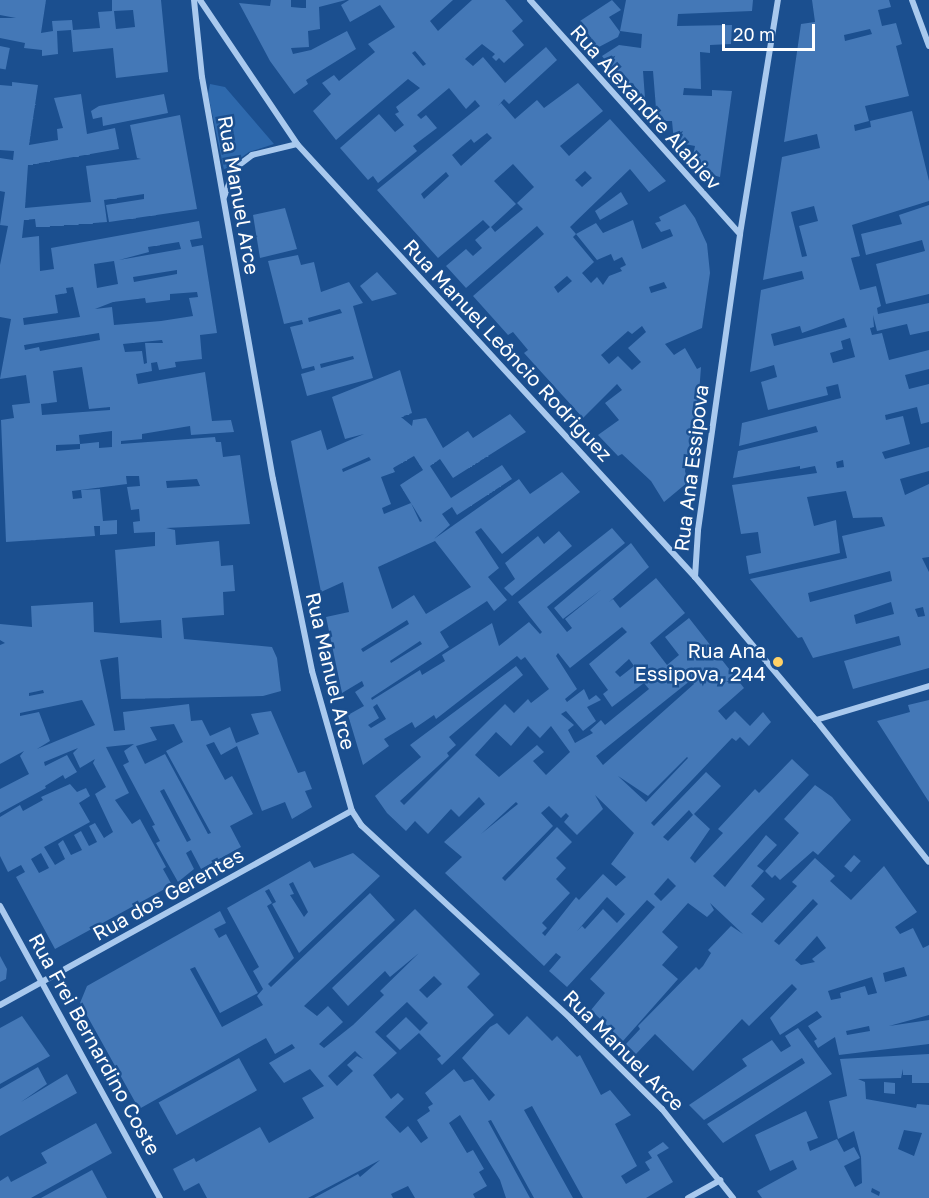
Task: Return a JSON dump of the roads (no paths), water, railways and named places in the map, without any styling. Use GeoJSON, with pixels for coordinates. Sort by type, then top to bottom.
{"type":"FeatureCollection","features":[{"type":"Feature","properties":{"kind":"street","name":"Rua Manuel Arce"},"geometry":{"type":"LineString","coordinates":[[194,0],[202,78],[223,200],[310,660],[340,781],[352,811],[361,825],[571,1019],[662,1109],[733,1198]]}},
{"type":"Feature","properties":{"kind":"street","name":"Rua Manuel Leôncio Rodriguez"},"geometry":{"type":"LineString","coordinates":[[200,0],[297,144],[695,577]]}},
{"type":"Feature","properties":{"kind":"street","name":"Rua Alexandre Alabiev"},"geometry":{"type":"LineString","coordinates":[[530,0],[740,234]]}},
{"type":"Feature","properties":{"kind":"street","name":"Rua Ana Essipova"},"geometry":{"type":"LineString","coordinates":[[778,0],[740,234],[698,530],[695,577],[816,720],[929,862]]}},
{"type":"Feature","properties":{"kind":"street"},"geometry":{"type":"LineString","coordinates":[[912,0],[929,46]]}},
{"type":"Feature","properties":{"kind":"street"},"geometry":{"type":"LineString","coordinates":[[223,200],[232,174],[252,155],[297,144]]}},
{"type":"Feature","properties":{"kind":"street"},"geometry":{"type":"LineString","coordinates":[[816,720],[929,686]]}},
{"type":"Feature","properties":{"kind":"street","name":"Rua dos Gerentes"},"geometry":{"type":"LineString","coordinates":[[0,1005],[352,811]]}},
{"type":"Feature","properties":{"kind":"street","name":"Rua Frei Bernardino Coste"},"geometry":{"type":"LineString","coordinates":[[0,906],[160,1198]]}},
{"type":"Feature","properties":{"kind":"street"},"geometry":{"type":"LineString","coordinates":[[688,1198],[720,1180]]}},
{"type":"Feature","properties":{"kind":"place","name":"Rua Ana Essipova, 244"},"geometry":{"type":"Point","coordinates":[778,662]}}]}
